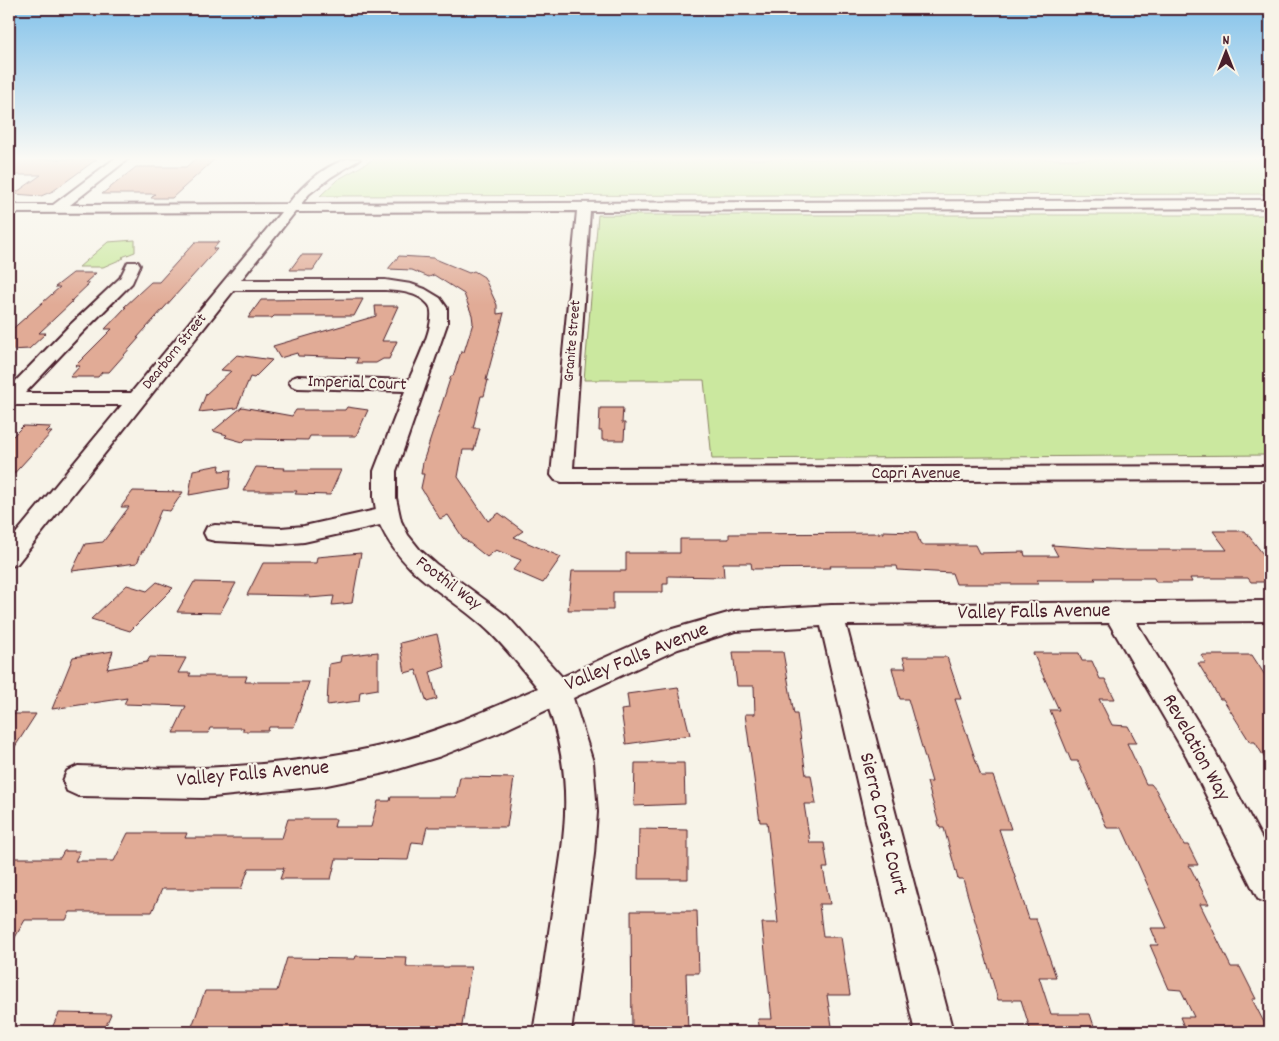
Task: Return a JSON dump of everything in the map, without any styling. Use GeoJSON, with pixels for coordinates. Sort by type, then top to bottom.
{"type":"FeatureCollection","features":[{"type":"Feature","properties":{"kind":"street","name":"Dearborn Street"},"geometry":{"type":"LineString","coordinates":[[9,558],[291,208]]}},
{"type":"Feature","properties":{"kind":"street"},"geometry":{"type":"LineString","coordinates":[[9,209],[414,208]]}},
{"type":"Feature","properties":{"kind":"street","name":"Granite Street"},"geometry":{"type":"LineString","coordinates":[[562,475],[584,208]]}},
{"type":"Feature","properties":{"kind":"street"},"geometry":{"type":"LineString","coordinates":[[9,399],[59,349],[75,330],[128,280],[133,265]]}},
{"type":"Feature","properties":{"kind":"street","name":"Foothil Way"},"geometry":{"type":"LineString","coordinates":[[228,285],[385,285],[408,288],[424,294],[434,302],[440,316],[435,336],[385,471],[383,490],[388,515],[395,535],[414,560],[436,579],[486,613],[524,651],[556,691],[579,767],[582,786],[579,846],[552,1032]]}},
{"type":"Feature","properties":{"kind":"street","name":"Imperial Court"},"geometry":{"type":"LineString","coordinates":[[298,382],[416,386]]}},
{"type":"Feature","properties":{"kind":"street"},"geometry":{"type":"LineString","coordinates":[[9,399],[137,399]]}},
{"type":"Feature","properties":{"kind":"street","name":"Capri Avenue"},"geometry":{"type":"LineString","coordinates":[[562,475],[1270,473]]}},
{"type":"Feature","properties":{"kind":"street"},"geometry":{"type":"LineString","coordinates":[[215,533],[281,536],[304,534],[388,515]]}},
{"type":"Feature","properties":{"kind":"street","name":"Valley Falls Avenue"},"geometry":{"type":"LineString","coordinates":[[78,781],[202,783],[322,772],[385,759],[441,742],[488,724],[556,691],[671,640],[735,621],[831,615],[1270,611]]}},
{"type":"Feature","properties":{"kind":"street","name":"Revelation Way"},"geometry":{"type":"LineString","coordinates":[[1116,612],[1197,746],[1270,887]]}},
{"type":"Feature","properties":{"kind":"street","name":"Sierra Crest Court"},"geometry":{"type":"LineString","coordinates":[[831,615],[934,1032]]}},
{"type":"Feature","properties":{"kind":"green space"},"geometry":{"type":"Polygon","coordinates":[[[598,215],[1270,215],[1270,455],[712,459],[704,380],[584,380],[598,215]]]}},
{"type":"Feature","properties":{"kind":"green space"},"geometry":{"type":"Polygon","coordinates":[[[135,240],[135,252],[122,257],[124,258],[103,267],[79,267],[108,242],[135,240]]]}},
{"type":"Feature","properties":{"kind":"building"},"geometry":{"type":"Polygon","coordinates":[[[195,242],[219,242],[213,249],[217,249],[109,372],[102,372],[98,377],[70,377],[80,366],[75,366],[112,329],[105,329],[126,307],[124,307],[151,282],[159,282],[195,242]]]}},
{"type":"Feature","properties":{"kind":"building"},"geometry":{"type":"Polygon","coordinates":[[[301,255],[323,255],[313,270],[290,270],[301,255]]]}},
{"type":"Feature","properties":{"kind":"building"},"geometry":{"type":"Polygon","coordinates":[[[399,256],[433,258],[469,273],[474,271],[484,277],[497,305],[497,314],[504,313],[486,380],[488,380],[484,396],[481,396],[473,428],[480,428],[474,450],[463,450],[458,477],[488,521],[499,513],[523,531],[514,537],[561,557],[543,583],[513,570],[521,560],[496,550],[487,557],[463,538],[448,515],[440,519],[421,488],[424,474],[421,474],[423,462],[451,376],[453,376],[461,352],[464,352],[473,323],[464,294],[434,275],[429,277],[412,270],[388,269],[399,256]]]}},
{"type":"Feature","properties":{"kind":"building"},"geometry":{"type":"Polygon","coordinates":[[[73,273],[96,273],[85,283],[90,283],[71,301],[73,301],[39,333],[46,333],[29,349],[9,350],[9,332],[60,287],[55,287],[73,273]]]}},
{"type":"Feature","properties":{"kind":"building"},"geometry":{"type":"Polygon","coordinates":[[[363,299],[354,316],[274,316],[272,318],[248,318],[261,300],[363,299]]]}},
{"type":"Feature","properties":{"kind":"building"},"geometry":{"type":"Polygon","coordinates":[[[375,306],[398,306],[382,341],[397,341],[389,359],[383,359],[376,363],[356,363],[358,358],[298,356],[297,353],[280,358],[273,346],[376,316],[375,306]]]}},
{"type":"Feature","properties":{"kind":"building"},"geometry":{"type":"Polygon","coordinates":[[[237,355],[272,360],[254,378],[250,377],[237,408],[199,412],[206,394],[231,371],[221,370],[237,355]]]}},
{"type":"Feature","properties":{"kind":"building"},"geometry":{"type":"Polygon","coordinates":[[[242,407],[292,416],[296,410],[345,410],[347,407],[368,410],[356,436],[310,436],[308,440],[246,439],[243,442],[225,437],[227,435],[213,431],[242,407]]]}},
{"type":"Feature","properties":{"kind":"building"},"geometry":{"type":"Polygon","coordinates":[[[600,408],[623,408],[622,423],[625,423],[624,440],[602,440],[602,431],[599,431],[600,408]]]}},
{"type":"Feature","properties":{"kind":"building"},"geometry":{"type":"Polygon","coordinates":[[[23,426],[51,427],[46,432],[52,432],[9,479],[9,437],[12,437],[23,426]]]}},
{"type":"Feature","properties":{"kind":"building"},"geometry":{"type":"Polygon","coordinates":[[[220,465],[219,471],[231,470],[229,488],[189,495],[193,470],[220,465]]]}},
{"type":"Feature","properties":{"kind":"building"},"geometry":{"type":"Polygon","coordinates":[[[256,467],[285,468],[284,470],[341,470],[330,495],[295,494],[297,491],[243,491],[256,467]]]}},
{"type":"Feature","properties":{"kind":"building"},"geometry":{"type":"Polygon","coordinates":[[[133,491],[183,492],[170,511],[161,510],[137,563],[72,571],[85,544],[103,542],[129,507],[121,507],[133,491]]]}},
{"type":"Feature","properties":{"kind":"building"},"geometry":{"type":"Polygon","coordinates":[[[883,531],[916,532],[921,545],[975,545],[979,553],[1024,552],[1025,556],[1058,556],[1052,545],[1123,550],[1227,550],[1213,531],[1245,531],[1270,563],[1270,582],[1251,582],[1248,578],[1190,578],[1192,582],[1156,582],[1154,578],[1094,578],[1096,580],[1037,580],[1039,584],[956,584],[952,573],[898,570],[897,566],[752,569],[751,563],[723,563],[724,577],[668,576],[668,584],[663,584],[663,592],[613,592],[613,610],[568,610],[572,571],[626,571],[626,553],[680,553],[680,539],[729,539],[729,534],[883,533],[883,531]]]}},
{"type":"Feature","properties":{"kind":"building"},"geometry":{"type":"Polygon","coordinates":[[[361,553],[352,603],[332,605],[334,596],[309,598],[310,596],[247,595],[263,563],[316,563],[317,557],[361,553]]]}},
{"type":"Feature","properties":{"kind":"building"},"geometry":{"type":"Polygon","coordinates":[[[157,582],[173,588],[130,631],[91,619],[127,585],[147,591],[157,582]]]}},
{"type":"Feature","properties":{"kind":"building"},"geometry":{"type":"Polygon","coordinates":[[[194,582],[236,583],[220,613],[177,612],[194,582]]]}},
{"type":"Feature","properties":{"kind":"building"},"geometry":{"type":"Polygon","coordinates":[[[437,634],[445,667],[430,672],[437,699],[427,702],[416,670],[405,673],[400,643],[437,634]]]}},
{"type":"Feature","properties":{"kind":"building"},"geometry":{"type":"Polygon","coordinates":[[[113,651],[107,669],[147,662],[150,657],[186,658],[178,673],[191,673],[189,676],[247,676],[245,682],[309,682],[294,727],[269,727],[268,731],[242,731],[244,728],[210,728],[208,733],[173,733],[186,706],[124,704],[127,698],[52,709],[73,657],[113,651]]]}},
{"type":"Feature","properties":{"kind":"building"},"geometry":{"type":"Polygon","coordinates":[[[378,652],[378,689],[360,692],[359,701],[327,705],[329,664],[340,662],[341,656],[378,652]]]}},
{"type":"Feature","properties":{"kind":"building"},"geometry":{"type":"Polygon","coordinates":[[[733,652],[783,652],[794,714],[797,714],[806,775],[811,775],[816,804],[804,804],[810,843],[824,843],[828,868],[823,868],[830,904],[819,904],[823,937],[841,937],[850,995],[827,995],[833,1032],[760,1032],[758,1019],[772,1019],[762,923],[778,923],[767,822],[760,822],[745,714],[755,714],[754,686],[737,686],[733,652]]]}},
{"type":"Feature","properties":{"kind":"building"},"geometry":{"type":"Polygon","coordinates":[[[1033,653],[1079,653],[1082,661],[1092,661],[1100,679],[1105,679],[1115,699],[1099,699],[1112,725],[1128,726],[1137,743],[1127,743],[1146,784],[1151,784],[1156,790],[1184,845],[1188,845],[1198,865],[1189,865],[1209,904],[1200,904],[1231,967],[1240,967],[1256,999],[1252,999],[1269,1032],[1186,1032],[1180,1017],[1194,1017],[1181,990],[1169,989],[1150,945],[1158,945],[1151,928],[1167,928],[1122,828],[1107,828],[1078,761],[1071,761],[1050,710],[1059,710],[1033,653]]]}},
{"type":"Feature","properties":{"kind":"building"},"geometry":{"type":"Polygon","coordinates":[[[1201,655],[1252,655],[1270,683],[1270,767],[1255,742],[1250,742],[1223,699],[1220,699],[1198,663],[1206,663],[1201,655]]]}},
{"type":"Feature","properties":{"kind":"building"},"geometry":{"type":"Polygon","coordinates":[[[903,657],[947,657],[961,699],[955,699],[981,776],[993,776],[1011,829],[999,829],[1029,919],[1036,919],[1056,977],[1039,977],[1051,1014],[1090,1014],[1096,1032],[1031,1032],[1021,1000],[998,1000],[963,879],[958,879],[944,828],[940,828],[927,782],[932,782],[908,699],[900,699],[892,668],[906,668],[903,657]]]}},
{"type":"Feature","properties":{"kind":"building"},"geometry":{"type":"Polygon","coordinates":[[[678,687],[690,735],[626,744],[621,710],[629,709],[627,694],[678,687]]]}},
{"type":"Feature","properties":{"kind":"building"},"geometry":{"type":"Polygon","coordinates":[[[9,714],[36,714],[9,756],[9,714]]]}},
{"type":"Feature","properties":{"kind":"building"},"geometry":{"type":"Polygon","coordinates":[[[635,763],[684,763],[685,804],[634,806],[635,763]]]}},
{"type":"Feature","properties":{"kind":"building"},"geometry":{"type":"Polygon","coordinates":[[[460,777],[514,778],[507,827],[427,827],[423,843],[412,842],[408,860],[336,859],[331,879],[280,879],[284,868],[249,868],[241,889],[162,889],[152,912],[70,912],[66,920],[25,920],[9,948],[9,858],[60,858],[64,851],[80,851],[75,861],[114,861],[128,833],[187,833],[185,838],[282,838],[288,819],[336,819],[334,827],[371,827],[378,801],[390,801],[391,797],[456,797],[460,777]]]}},
{"type":"Feature","properties":{"kind":"building"},"geometry":{"type":"Polygon","coordinates":[[[639,829],[688,830],[688,879],[638,879],[639,829]]]}},
{"type":"Feature","properties":{"kind":"building"},"geometry":{"type":"Polygon","coordinates":[[[631,911],[697,911],[699,973],[686,973],[688,1032],[632,1032],[631,911]]]}},
{"type":"Feature","properties":{"kind":"building"},"geometry":{"type":"Polygon","coordinates":[[[356,956],[407,957],[406,967],[471,967],[461,1032],[393,1030],[393,1032],[190,1032],[205,991],[277,991],[287,958],[355,959],[356,956]]]}},
{"type":"Feature","properties":{"kind":"building"},"geometry":{"type":"Polygon","coordinates":[[[59,1013],[111,1014],[103,1032],[50,1032],[59,1013]]]}}]}
